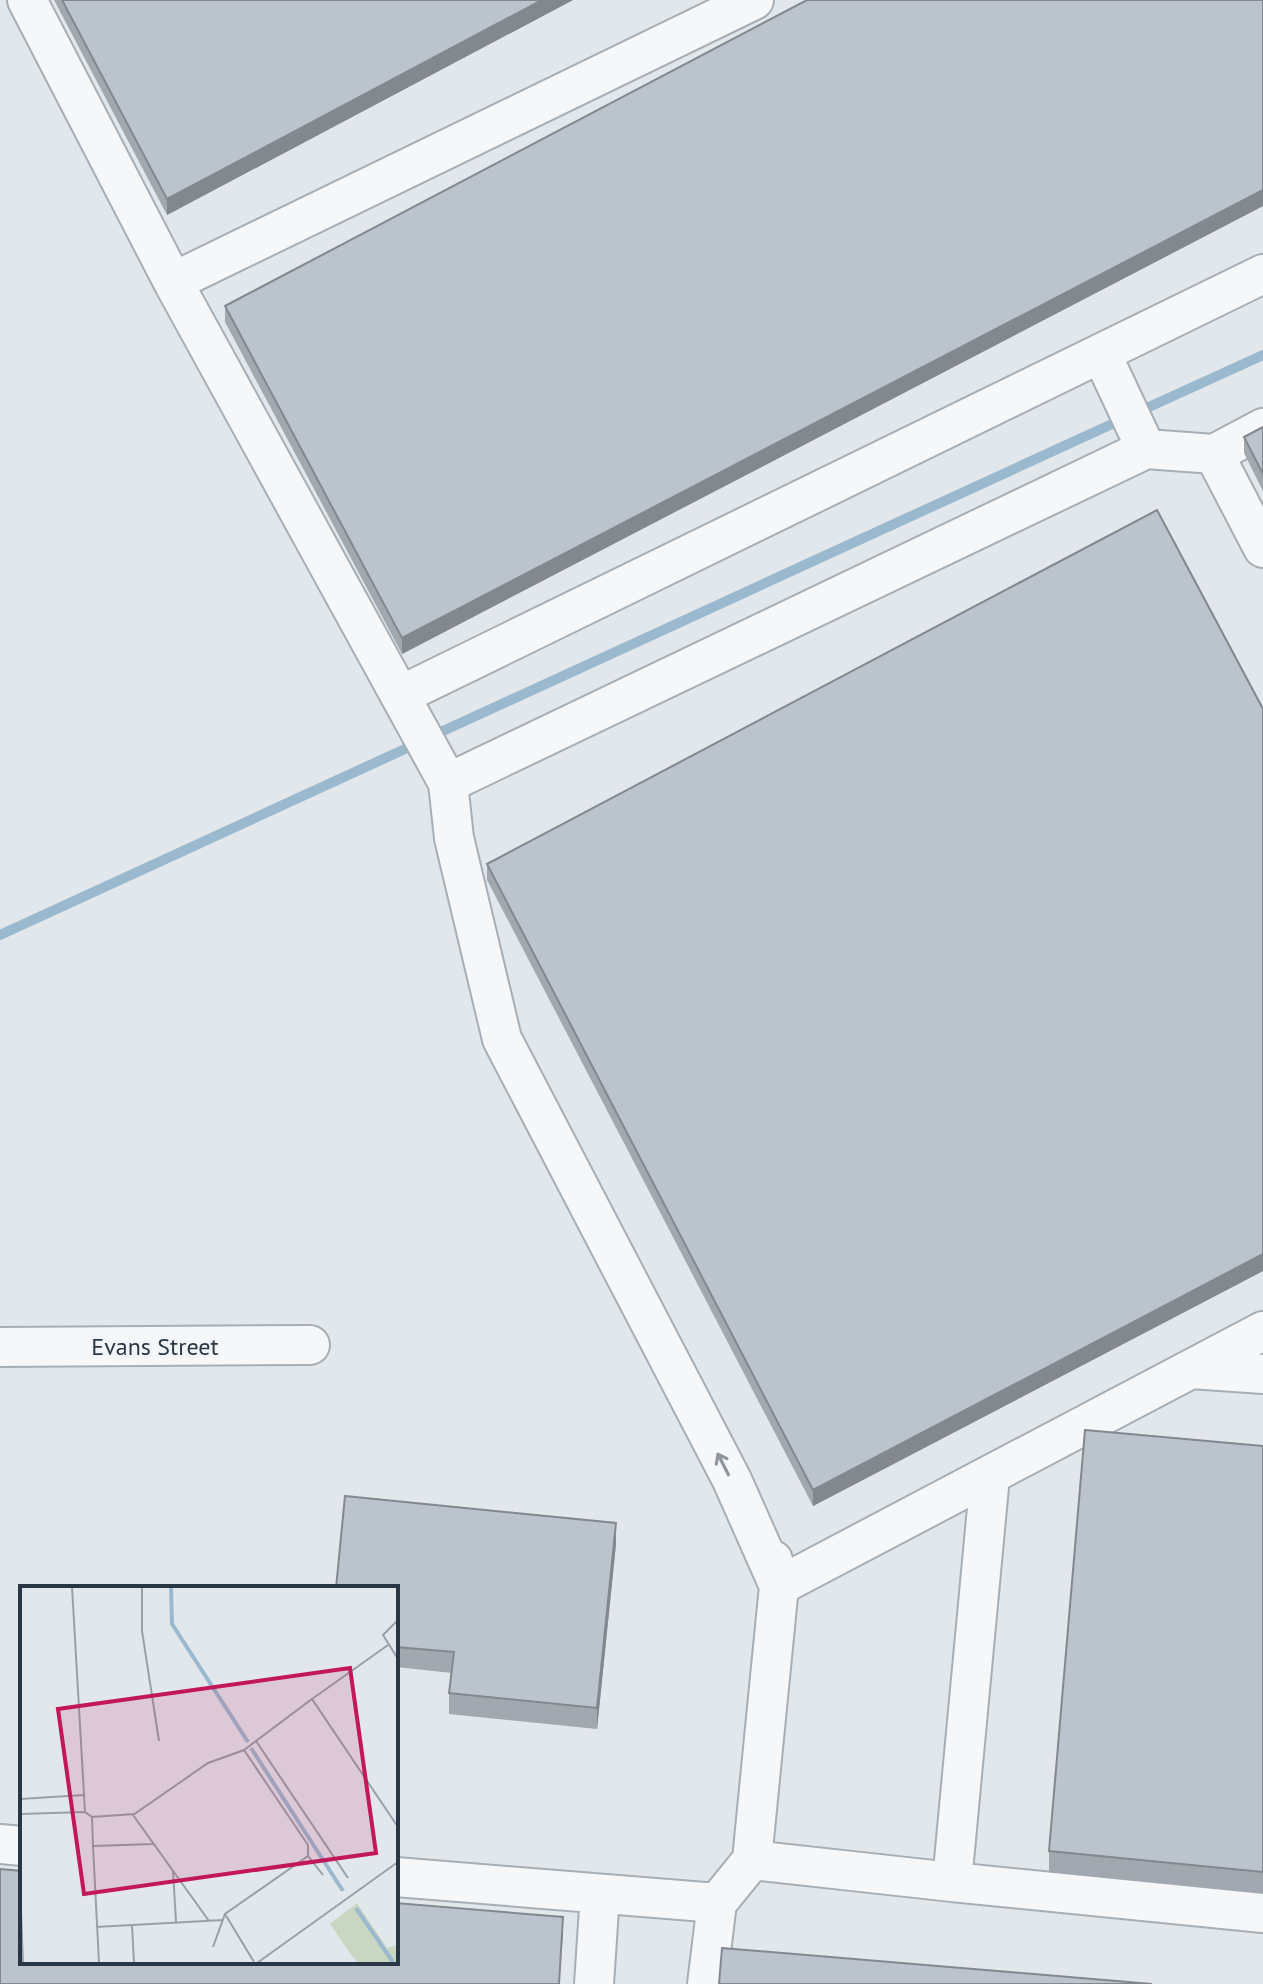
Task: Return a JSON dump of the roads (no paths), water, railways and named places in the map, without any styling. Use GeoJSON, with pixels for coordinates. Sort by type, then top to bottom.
{"type":"FeatureCollection","features":[{"type":"Feature","properties":{"kind":"lane"},"geometry":{"type":"LineString","coordinates":[[27,0],[173,282],[448,783],[454,838],[502,1039],[732,1480],[779,1586]]}},
{"type":"Feature","properties":{"kind":"lane"},"geometry":{"type":"LineString","coordinates":[[173,282],[754,0]]}},
{"type":"Feature","properties":{"kind":"lane"},"geometry":{"type":"LineString","coordinates":[[401,695],[1107,366],[1263,274]]}},
{"type":"Feature","properties":{"kind":"lane"},"geometry":{"type":"LineString","coordinates":[[1107,366],[1146,449]]}},
{"type":"Feature","properties":{"kind":"lane"},"geometry":{"type":"LineString","coordinates":[[448,783],[1146,449],[1214,454],[1263,428]]}},
{"type":"Feature","properties":{"kind":"lane"},"geometry":{"type":"LineString","coordinates":[[1214,454],[1263,548]]}},
{"type":"Feature","properties":{"kind":"lane"},"geometry":{"type":"LineString","coordinates":[[454,838],[521,1036],[753,1465],[779,1586],[752,1860],[717,1903],[707,1984]]}},
{"type":"Feature","properties":{"kind":"lane"},"geometry":{"type":"LineString","coordinates":[[779,1586],[1263,1331]]}},
{"type":"Feature","properties":{"kind":"lane","name":"Evans Street"},"geometry":{"type":"LineString","coordinates":[[0,1347],[310,1345]]}},
{"type":"Feature","properties":{"kind":"lane"},"geometry":{"type":"LineString","coordinates":[[1191,1369],[1263,1374]]}},
{"type":"Feature","properties":{"kind":"lane"},"geometry":{"type":"LineString","coordinates":[[952,1882],[990,1476]]}},
{"type":"Feature","properties":{"kind":"lane"},"geometry":{"type":"LineString","coordinates":[[0,1844],[20,1846]]}},
{"type":"Feature","properties":{"kind":"lane"},"geometry":{"type":"LineString","coordinates":[[752,1860],[1263,1913]]}},
{"type":"Feature","properties":{"kind":"lane"},"geometry":{"type":"LineString","coordinates":[[398,1877],[717,1903]]}},
{"type":"Feature","properties":{"kind":"lane"},"geometry":{"type":"LineString","coordinates":[[594,1984],[600,1894]]}},
{"type":"Feature","properties":{"kind":"waterway"},"geometry":{"type":"LineString","coordinates":[[1138,412],[1263,355]]}},
{"type":"Feature","properties":{"kind":"waterway"},"geometry":{"type":"LineString","coordinates":[[432,736],[1123,419]]}},
{"type":"Feature","properties":{"kind":"waterway"},"geometry":{"type":"LineString","coordinates":[[0,935],[418,743]]}}]}
